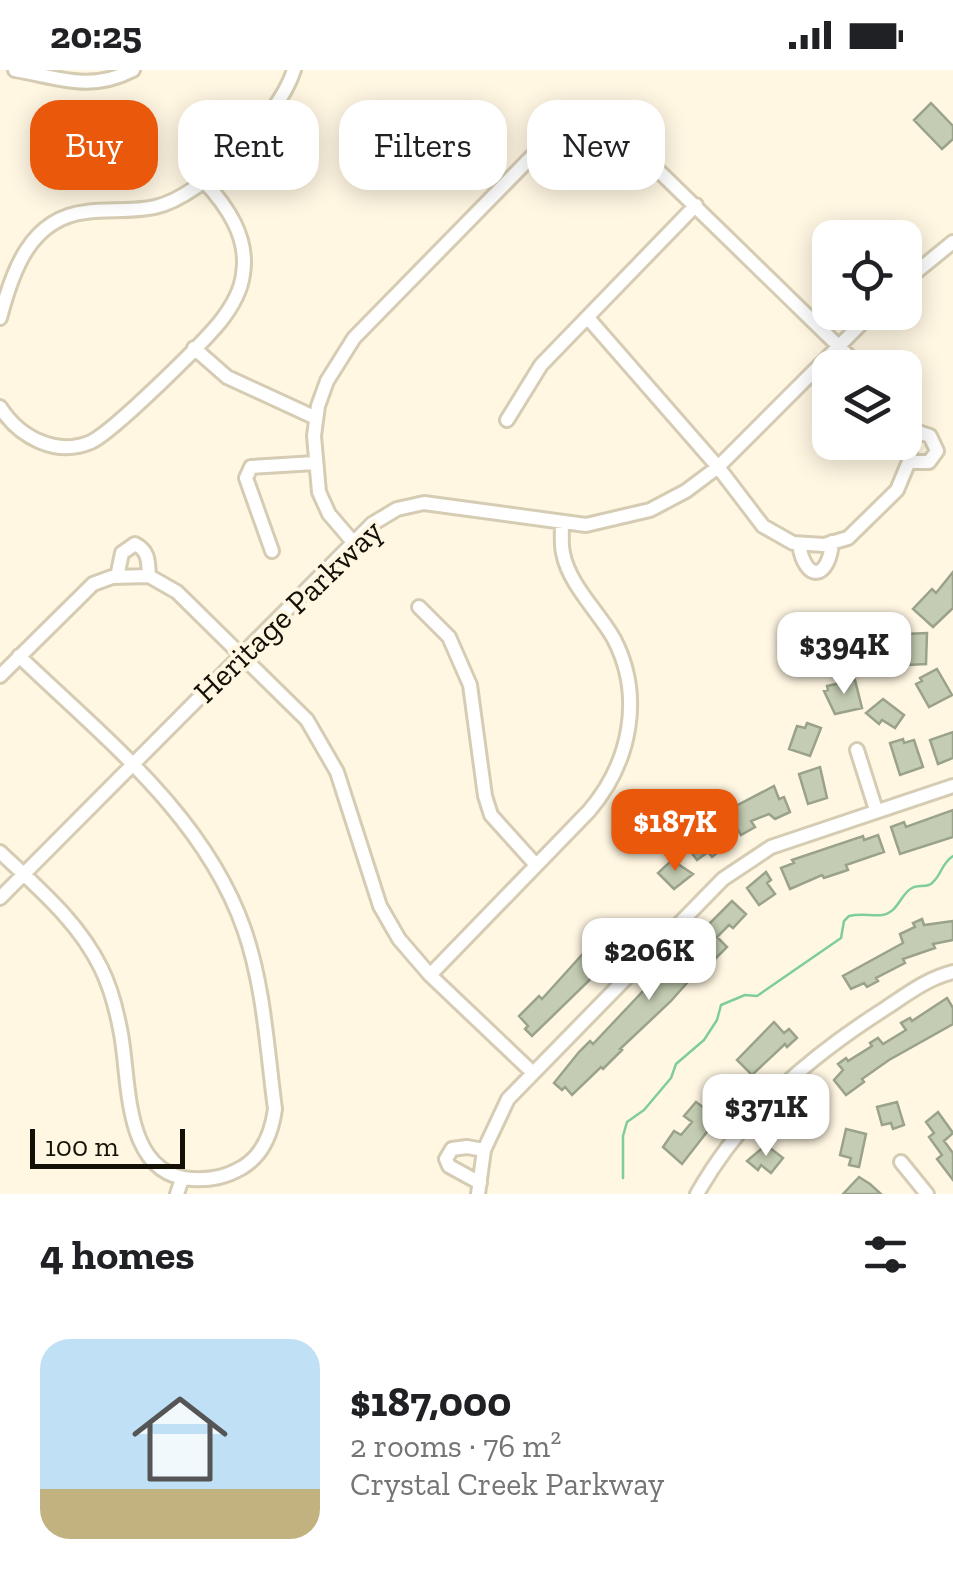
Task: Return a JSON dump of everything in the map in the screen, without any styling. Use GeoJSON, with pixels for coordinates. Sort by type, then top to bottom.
{"type":"FeatureCollection","features":[{"type":"Feature","properties":{"kind":"street"},"geometry":{"type":"LineString","coordinates":[[15,70],[81,82],[111,81],[132,70]]}},
{"type":"Feature","properties":{"kind":"street"},"geometry":{"type":"LineString","coordinates":[[281,100],[294,70]]}},
{"type":"Feature","properties":{"kind":"street"},"geometry":{"type":"LineString","coordinates":[[353,542],[329,514],[319,492],[316,418],[327,381],[354,338],[546,142],[578,129],[594,128],[612,134],[647,156],[842,350]]}},
{"type":"Feature","properties":{"kind":"street"},"geometry":{"type":"LineString","coordinates":[[0,318],[19,258],[43,230],[80,212],[156,207],[190,190]]}},
{"type":"Feature","properties":{"kind":"street"},"geometry":{"type":"LineString","coordinates":[[0,408],[14,428],[37,442],[68,447],[91,442],[114,426],[218,325],[235,301],[243,276],[244,246],[236,226],[210,190]]}},
{"type":"Feature","properties":{"kind":"street"},"geometry":{"type":"LineString","coordinates":[[507,420],[541,365],[696,205]]}},
{"type":"Feature","properties":{"kind":"street"},"geometry":{"type":"LineString","coordinates":[[922,268],[953,242]]}},
{"type":"Feature","properties":{"kind":"street"},"geometry":{"type":"LineString","coordinates":[[588,318],[718,467],[763,526],[799,544],[848,538],[897,490],[910,462],[929,462],[937,450],[930,436],[922,431]]}},
{"type":"Feature","properties":{"kind":"street","name":"Heritage Parkway"},"geometry":{"type":"LineString","coordinates":[[0,898],[372,524],[396,509],[424,503],[586,526],[650,510],[686,491],[718,467],[856,330]]}},
{"type":"Feature","properties":{"kind":"street"},"geometry":{"type":"LineString","coordinates":[[194,348],[226,377],[316,418]]}},
{"type":"Feature","properties":{"kind":"street"},"geometry":{"type":"LineString","coordinates":[[272,550],[246,478],[251,468],[315,463]]}},
{"type":"Feature","properties":{"kind":"street"},"geometry":{"type":"LineString","coordinates":[[430,975],[604,794],[622,762],[629,717],[626,668],[614,640],[568,569],[563,554],[562,523]]}},
{"type":"Feature","properties":{"kind":"street"},"geometry":{"type":"LineString","coordinates":[[799,544],[803,564],[808,572],[815,573],[824,570],[830,560],[832,542]]}},
{"type":"Feature","properties":{"kind":"street"},"geometry":{"type":"LineString","coordinates":[[117,576],[122,552],[135,544],[148,556],[150,576]]}},
{"type":"Feature","properties":{"kind":"street"},"geometry":{"type":"LineString","coordinates":[[0,676],[93,584],[117,576],[150,576],[177,592],[307,720],[324,745],[337,772],[380,906],[399,940],[430,975],[532,1072]]}},
{"type":"Feature","properties":{"kind":"street"},"geometry":{"type":"LineString","coordinates":[[419,607],[448,637],[470,685],[485,796],[492,815],[536,865]]}},
{"type":"Feature","properties":{"kind":"street"},"geometry":{"type":"LineString","coordinates":[[0,852],[84,938],[101,968],[114,1000],[121,1033],[134,1127],[153,1160],[182,1179],[207,1180],[228,1176],[250,1162],[272,1129],[275,1108],[256,969],[230,893],[200,841],[174,809],[19,656]]}},
{"type":"Feature","properties":{"kind":"street"},"geometry":{"type":"LineString","coordinates":[[857,750],[876,810]]}},
{"type":"Feature","properties":{"kind":"street"},"geometry":{"type":"LineString","coordinates":[[479,1189],[484,1150],[498,1114],[532,1072],[707,894],[771,846],[953,786]]}},
{"type":"Feature","properties":{"kind":"street"},"geometry":{"type":"LineString","coordinates":[[697,1194],[726,1147],[788,1080],[834,1042],[922,984],[953,972]]}},
{"type":"Feature","properties":{"kind":"street"},"geometry":{"type":"LineString","coordinates":[[479,1189],[446,1159],[452,1149],[484,1150]]}},
{"type":"Feature","properties":{"kind":"street"},"geometry":{"type":"LineString","coordinates":[[900,1162],[927,1194]]}},
{"type":"Feature","properties":{"kind":"street"},"geometry":{"type":"LineString","coordinates":[[176,1194],[182,1179]]}},
{"type":"Feature","properties":{"kind":"building"},"geometry":{"type":"Polygon","coordinates":[[[931,103],[953,126],[953,139],[942,149],[914,120],[931,103]]]}},
{"type":"Feature","properties":{"kind":"building"},"geometry":{"type":"Polygon","coordinates":[[[953,572],[953,608],[933,627],[913,609],[932,589],[936,593],[953,572]]]}},
{"type":"Feature","properties":{"kind":"building"},"geometry":{"type":"Polygon","coordinates":[[[927,633],[926,664],[907,665],[905,634],[927,633]]]}},
{"type":"Feature","properties":{"kind":"building"},"geometry":{"type":"Polygon","coordinates":[[[937,669],[952,695],[929,707],[916,684],[937,669]]]}},
{"type":"Feature","properties":{"kind":"building"},"geometry":{"type":"Polygon","coordinates":[[[855,680],[862,708],[835,714],[824,691],[827,686],[855,680]]]}},
{"type":"Feature","properties":{"kind":"building"},"geometry":{"type":"Polygon","coordinates":[[[883,699],[904,715],[895,728],[882,720],[879,724],[866,713],[883,699]]]}},
{"type":"Feature","properties":{"kind":"building"},"geometry":{"type":"Polygon","coordinates":[[[807,723],[821,728],[810,756],[789,749],[797,726],[805,728],[807,723]]]}},
{"type":"Feature","properties":{"kind":"building"},"geometry":{"type":"Polygon","coordinates":[[[953,732],[953,758],[938,764],[930,740],[953,732]]]}},
{"type":"Feature","properties":{"kind":"building"},"geometry":{"type":"Polygon","coordinates":[[[903,739],[904,743],[914,740],[923,767],[900,775],[890,743],[903,739]]]}},
{"type":"Feature","properties":{"kind":"building"},"geometry":{"type":"Polygon","coordinates":[[[820,767],[827,798],[808,804],[799,774],[820,767]]]}},
{"type":"Feature","properties":{"kind":"building"},"geometry":{"type":"Polygon","coordinates":[[[774,786],[790,812],[775,819],[769,814],[751,821],[755,827],[741,835],[738,830],[717,843],[722,849],[712,857],[708,852],[697,860],[688,848],[703,836],[699,832],[713,818],[774,786]]]}},
{"type":"Feature","properties":{"kind":"building"},"geometry":{"type":"Polygon","coordinates":[[[953,810],[953,837],[900,854],[891,827],[904,822],[906,827],[953,810]]]}},
{"type":"Feature","properties":{"kind":"building"},"geometry":{"type":"Polygon","coordinates":[[[878,835],[884,852],[846,865],[848,870],[824,878],[822,875],[790,889],[781,868],[794,863],[792,860],[863,836],[864,840],[878,835]]]}},
{"type":"Feature","properties":{"kind":"building"},"geometry":{"type":"Polygon","coordinates":[[[672,860],[693,874],[674,889],[658,873],[672,860]]]}},
{"type":"Feature","properties":{"kind":"building"},"geometry":{"type":"Polygon","coordinates":[[[766,872],[771,880],[767,883],[775,894],[759,905],[747,888],[766,872]]]}},
{"type":"Feature","properties":{"kind":"building"},"geometry":{"type":"Polygon","coordinates":[[[732,901],[746,914],[717,937],[727,947],[713,961],[710,957],[603,1069],[572,1095],[554,1083],[579,1052],[590,1041],[593,1044],[680,952],[687,958],[702,939],[698,935],[732,901]]]}},
{"type":"Feature","properties":{"kind":"building"},"geometry":{"type":"Polygon","coordinates":[[[922,919],[924,925],[953,921],[953,940],[933,944],[935,948],[903,959],[905,963],[867,987],[864,983],[851,989],[843,976],[903,943],[900,934],[922,919]]]}},
{"type":"Feature","properties":{"kind":"building"},"geometry":{"type":"Polygon","coordinates":[[[622,920],[636,934],[620,944],[609,933],[622,920]]]}},
{"type":"Feature","properties":{"kind":"building"},"geometry":{"type":"Polygon","coordinates":[[[589,947],[596,954],[601,950],[609,958],[607,963],[532,1036],[519,1016],[539,996],[542,999],[589,947]]]}},
{"type":"Feature","properties":{"kind":"building"},"geometry":{"type":"Polygon","coordinates":[[[947,998],[953,1008],[953,1024],[889,1060],[846,1095],[834,1080],[843,1070],[838,1064],[872,1046],[870,1043],[878,1038],[883,1044],[906,1030],[901,1023],[910,1018],[912,1021],[947,998]]]}},
{"type":"Feature","properties":{"kind":"building"},"geometry":{"type":"Polygon","coordinates":[[[774,1022],[784,1033],[789,1029],[797,1038],[752,1075],[737,1060],[774,1022]]]}},
{"type":"Feature","properties":{"kind":"building"},"geometry":{"type":"Polygon","coordinates":[[[720,1077],[738,1092],[682,1164],[663,1147],[674,1131],[681,1135],[692,1122],[684,1116],[696,1102],[707,1110],[717,1098],[708,1091],[720,1077]]]}},
{"type":"Feature","properties":{"kind":"building"},"geometry":{"type":"Polygon","coordinates":[[[897,1102],[904,1125],[893,1129],[891,1123],[882,1125],[877,1107],[897,1102]]]}},
{"type":"Feature","properties":{"kind":"building"},"geometry":{"type":"Polygon","coordinates":[[[938,1112],[953,1133],[944,1141],[953,1153],[953,1180],[937,1159],[942,1155],[929,1137],[934,1133],[926,1122],[938,1112]]]}},
{"type":"Feature","properties":{"kind":"building"},"geometry":{"type":"Polygon","coordinates":[[[846,1129],[866,1134],[859,1167],[849,1165],[851,1158],[840,1155],[846,1129]]]}},
{"type":"Feature","properties":{"kind":"building"},"geometry":{"type":"Polygon","coordinates":[[[766,1145],[783,1158],[771,1173],[761,1165],[758,1170],[747,1161],[766,1145]]]}},
{"type":"Feature","properties":{"kind":"building"},"geometry":{"type":"Polygon","coordinates":[[[859,1177],[870,1184],[881,1194],[843,1194],[859,1177]]]}},
{"type":"Feature","properties":{"kind":"waterway"},"geometry":{"type":"LineString","coordinates":[[623,1178],[627,1122],[644,1110],[671,1078],[676,1064],[704,1040],[721,1005],[745,995],[757,996],[841,938],[849,916],[882,915],[892,910],[912,888],[932,883],[953,856]]}}]}
